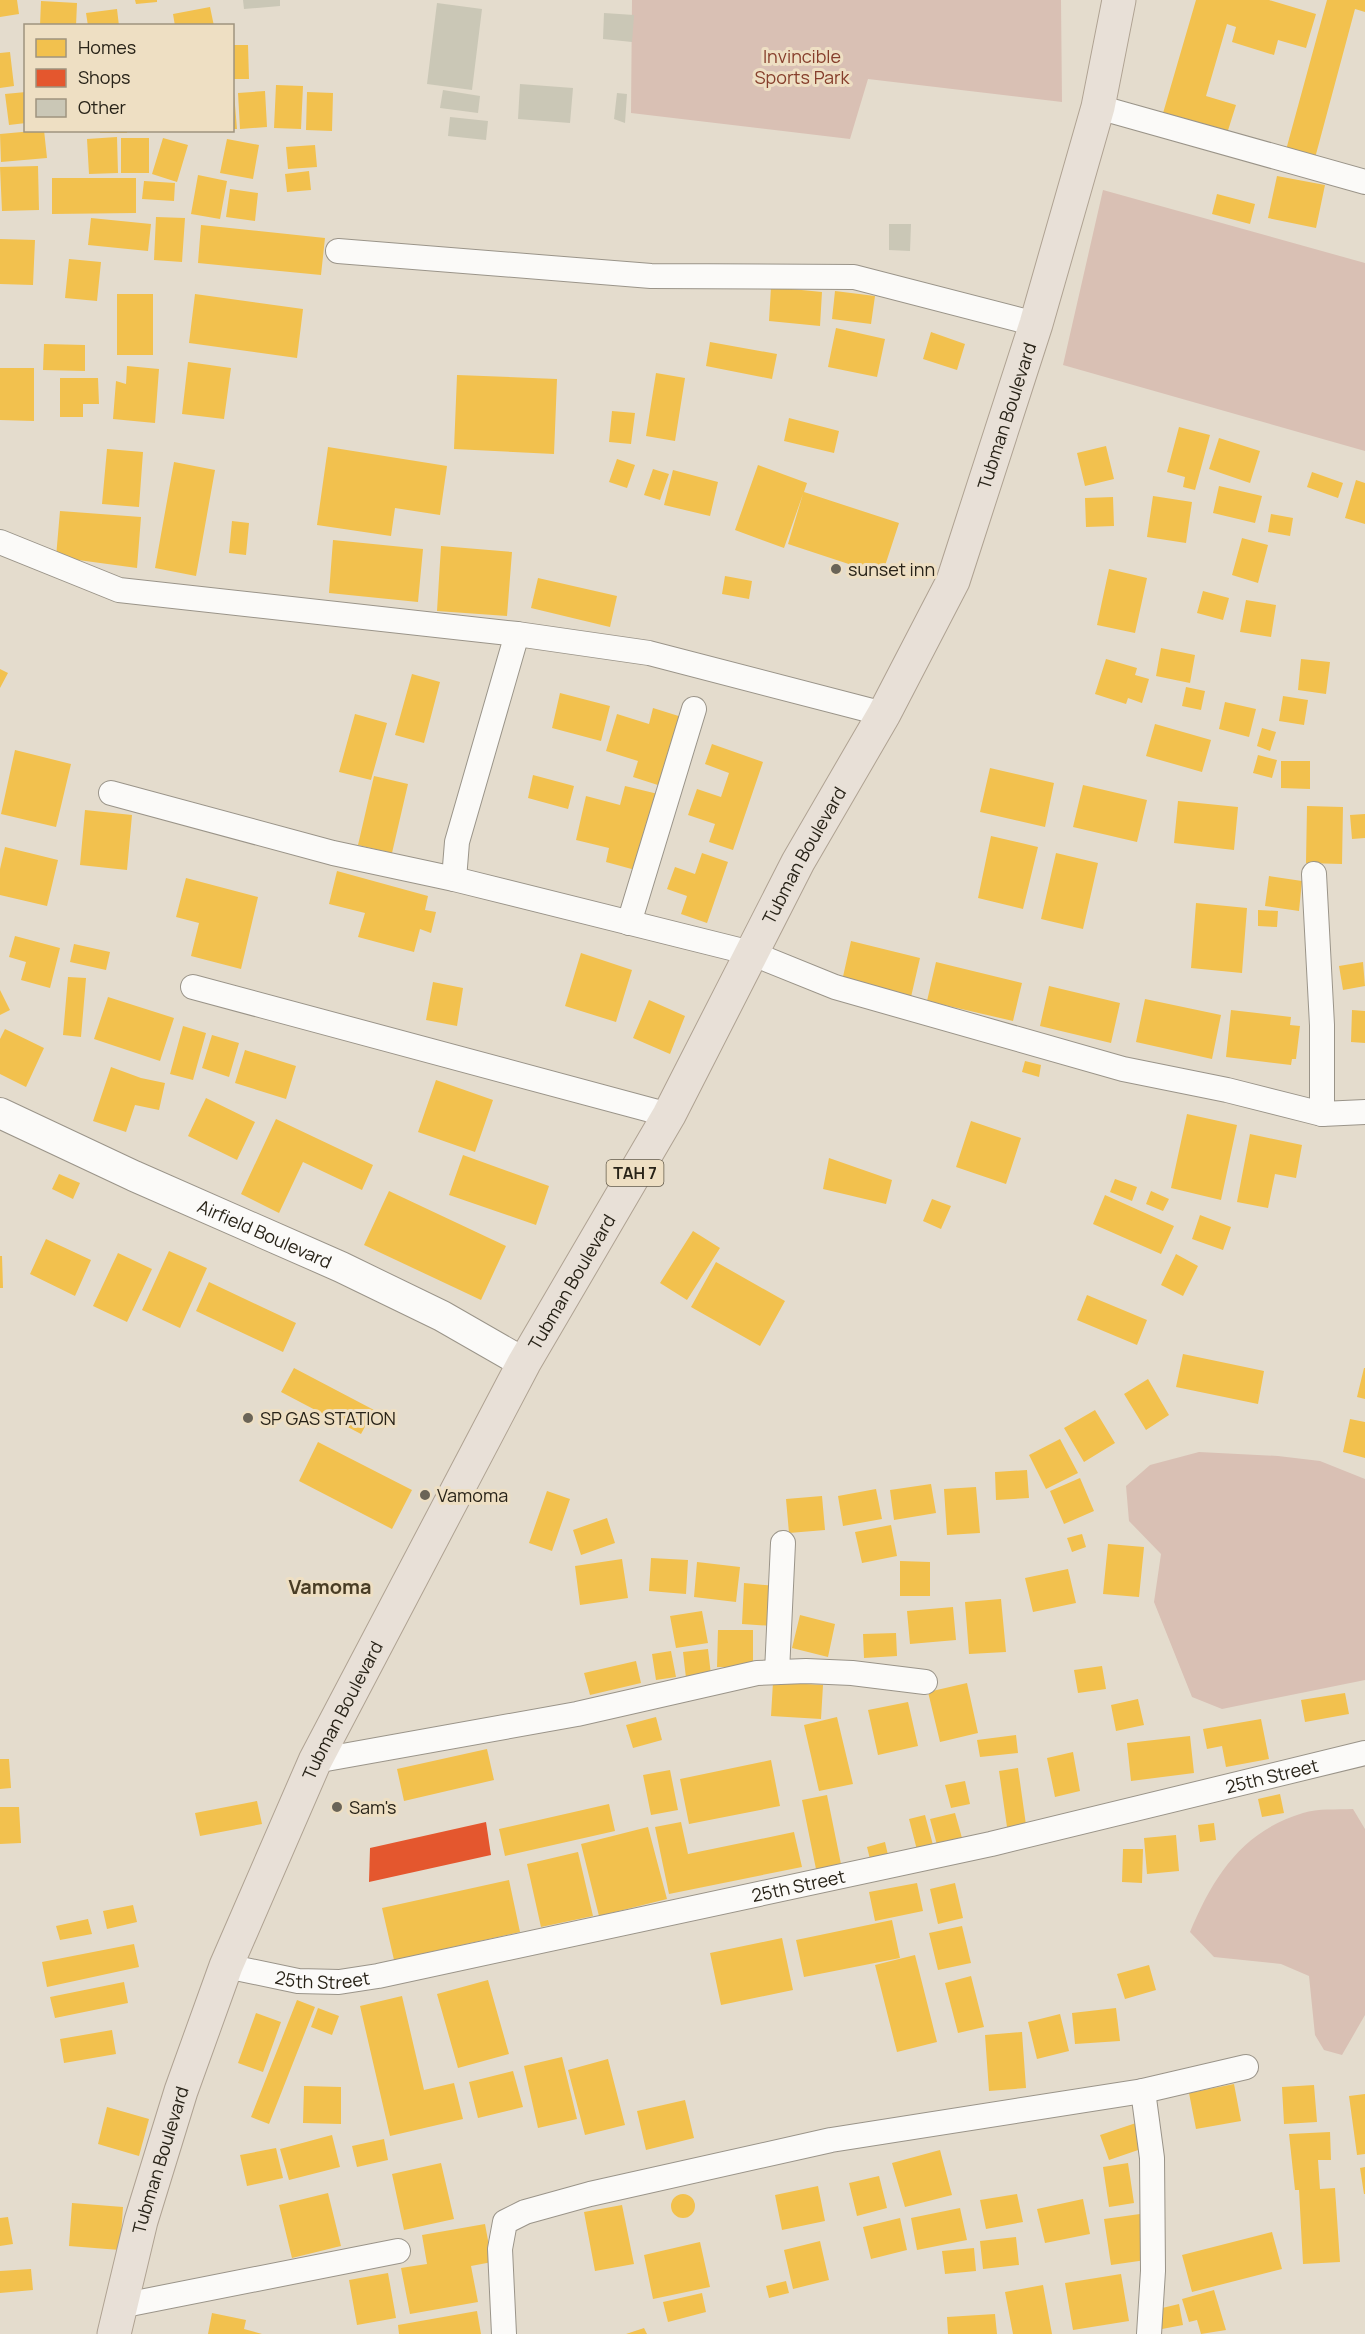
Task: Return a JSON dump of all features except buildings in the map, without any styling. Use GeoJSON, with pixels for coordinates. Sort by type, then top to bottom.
{"type":"FeatureCollection","features":[{"type":"Feature","properties":{"kind":"highway","name":"Tubman Boulevard"},"geometry":{"type":"LineString","coordinates":[[117,2320],[141,2221],[181,2091],[226,1966],[315,1761],[524,1363],[669,1115],[798,862],[884,714],[953,581],[1036,324],[1098,107],[1119,0]]}},
{"type":"Feature","properties":{"kind":"street"},"geometry":{"type":"LineString","coordinates":[[1098,107],[1365,183]]}},
{"type":"Feature","properties":{"kind":"street"},"geometry":{"type":"LineString","coordinates":[[338,250],[651,276],[854,277],[1036,324]]}},
{"type":"Feature","properties":{"kind":"street"},"geometry":{"type":"LineString","coordinates":[[0,542],[119,590],[517,634],[649,653],[884,714]]}},
{"type":"Feature","properties":{"kind":"street"},"geometry":{"type":"LineString","coordinates":[[454,879],[457,842],[517,634]]}},
{"type":"Feature","properties":{"kind":"street"},"geometry":{"type":"LineString","coordinates":[[629,923],[694,709]]}},
{"type":"Feature","properties":{"kind":"street"},"geometry":{"type":"LineString","coordinates":[[111,793],[333,853],[454,879],[751,953],[835,987],[1123,1070],[1227,1090],[1322,1114],[1365,1112]]}},
{"type":"Feature","properties":{"kind":"street"},"geometry":{"type":"LineString","coordinates":[[1314,874],[1322,1024],[1322,1114]]}},
{"type":"Feature","properties":{"kind":"street"},"geometry":{"type":"LineString","coordinates":[[193,987],[669,1115]]}},
{"type":"Feature","properties":{"kind":"street","name":"Airfield Boulevard"},"geometry":{"type":"LineString","coordinates":[[0,1113],[134,1176],[351,1272],[442,1316],[524,1363]]}},
{"type":"Feature","properties":{"kind":"street"},"geometry":{"type":"LineString","coordinates":[[777,1672],[783,1543]]}},
{"type":"Feature","properties":{"kind":"street"},"geometry":{"type":"LineString","coordinates":[[315,1761],[577,1714],[758,1673],[806,1671],[852,1673],[925,1682]]}},
{"type":"Feature","properties":{"kind":"street","name":"25th Street"},"geometry":{"type":"LineString","coordinates":[[226,1966],[298,1981],[339,1982],[378,1976],[991,1844],[1365,1753]]}},
{"type":"Feature","properties":{"kind":"street"},"geometry":{"type":"LineString","coordinates":[[504,2334],[500,2249],[505,2222],[525,2212],[590,2194],[831,2140],[1143,2091],[1246,2067]]}},
{"type":"Feature","properties":{"kind":"street"},"geometry":{"type":"LineString","coordinates":[[1143,2091],[1152,2158],[1153,2271],[1149,2334]]}},
{"type":"Feature","properties":{"kind":"street"},"geometry":{"type":"LineString","coordinates":[[117,2320],[398,2251]]}},
{"type":"Feature","properties":{"kind":"green space","name":"Invincible Sports Park"},"geometry":{"type":"Polygon","coordinates":[[[632,0],[1061,0],[1062,102],[868,79],[850,139],[631,113],[632,0]]]}},
{"type":"Feature","properties":{"kind":"green space"},"geometry":{"type":"Polygon","coordinates":[[[1103,190],[1365,263],[1365,451],[1063,365],[1103,190]]]}},
{"type":"Feature","properties":{"kind":"green space"},"geometry":{"type":"Polygon","coordinates":[[[1199,1452],[1278,1456],[1320,1461],[1365,1479],[1365,1680],[1222,1709],[1192,1697],[1154,1602],[1161,1554],[1129,1521],[1126,1486],[1150,1465],[1199,1452]]]}},
{"type":"Feature","properties":{"kind":"green space"},"geometry":{"type":"Polygon","coordinates":[[[1353,1809],[1365,1829],[1365,2015],[1342,2055],[1324,2050],[1315,2035],[1309,1976],[1281,1964],[1214,1957],[1190,1932],[1220,1875],[1232,1859],[1263,1831],[1309,1811],[1353,1809]]]}},
{"type":"Feature","properties":{"kind":"place","name":"sunset inn"},"geometry":{"type":"Point","coordinates":[836,569]}},
{"type":"Feature","properties":{"kind":"place","name":"SP GAS STATION"},"geometry":{"type":"Point","coordinates":[248,1418]}},
{"type":"Feature","properties":{"kind":"place","name":"Vamoma"},"geometry":{"type":"Point","coordinates":[425,1495]}},
{"type":"Feature","properties":{"kind":"place","name":"Sam's"},"geometry":{"type":"Point","coordinates":[337,1807]}},
{"type":"Feature","properties":{"kind":"district","name":"Vamoma"},"geometry":{"type":"Point","coordinates":[330,1586]}}]}
